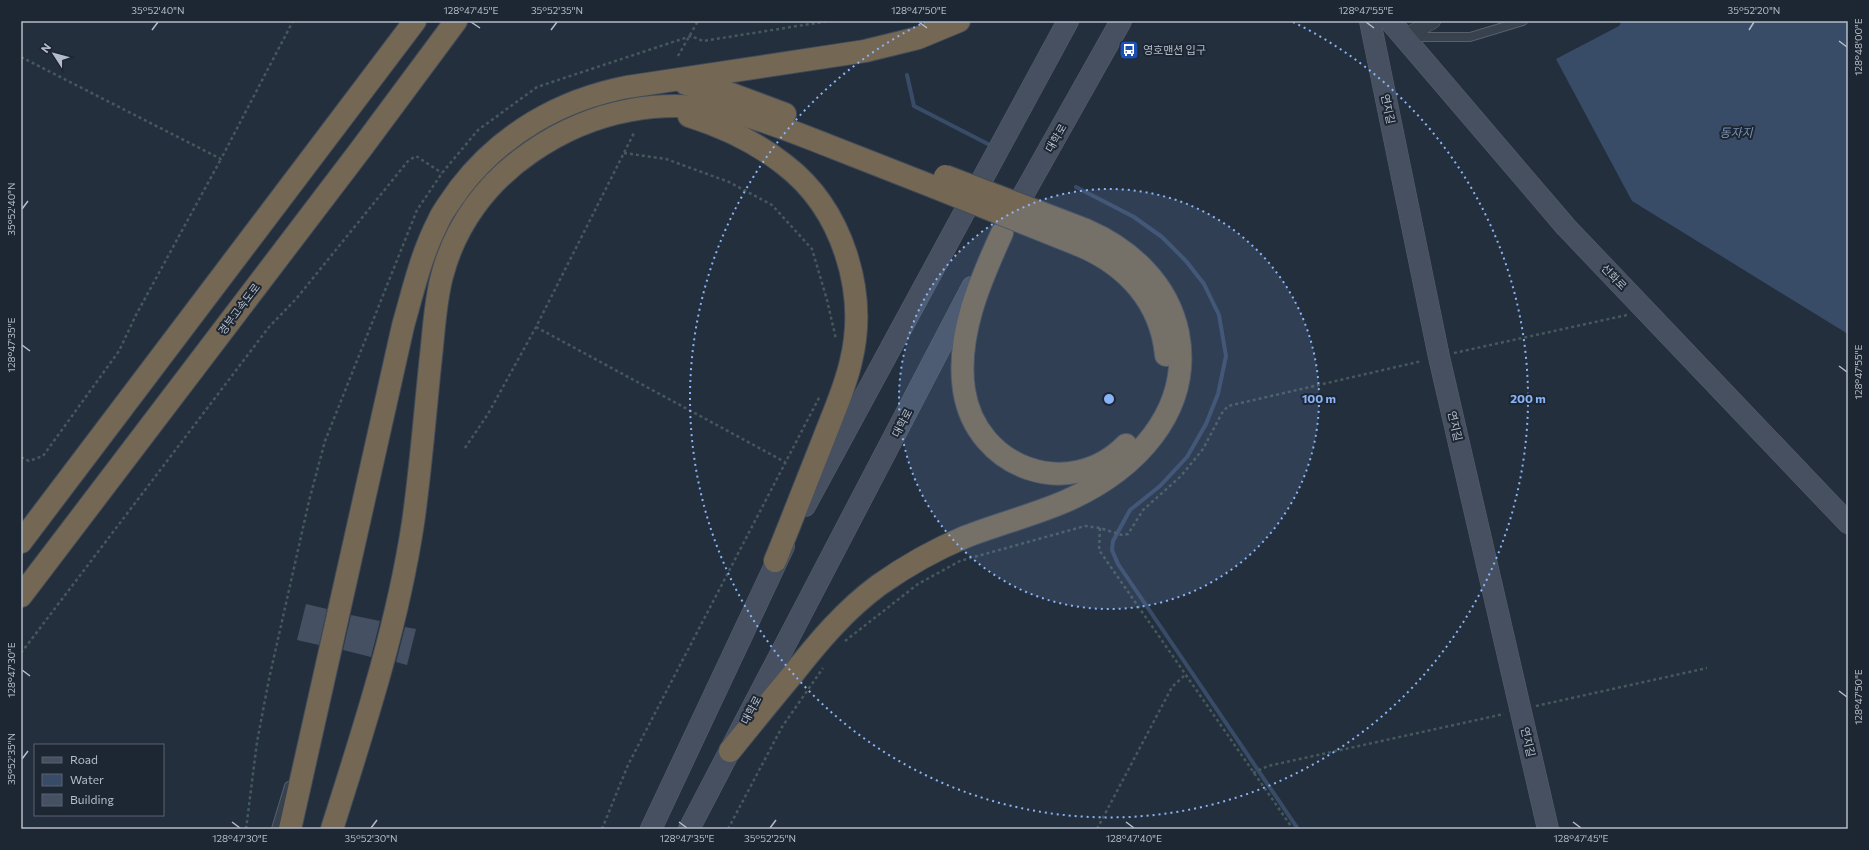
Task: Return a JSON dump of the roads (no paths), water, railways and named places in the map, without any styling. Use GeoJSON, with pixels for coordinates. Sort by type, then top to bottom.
{"type":"FeatureCollection","features":[{"type":"Feature","properties":{"kind":"highway"},"geometry":{"type":"LineString","coordinates":[[21,542],[415,21]]}},
{"type":"Feature","properties":{"kind":"highway","name":"경부고속도로"},"geometry":{"type":"LineString","coordinates":[[21,596],[342,174],[456,21]]}},
{"type":"Feature","properties":{"kind":"highway"},"geometry":{"type":"LineString","coordinates":[[290,829],[417,274],[438,220],[454,196],[496,149],[520,130],[552,111],[583,98],[610,91],[649,84],[865,51],[918,38],[959,21]]}},
{"type":"Feature","properties":{"kind":"highway"},"geometry":{"type":"LineString","coordinates":[[649,84],[686,84],[726,92],[937,181],[1082,238],[1114,244],[1138,264],[1155,283],[1170,308],[1179,341],[1180,370],[1174,399],[1162,422],[1147,442],[1129,461],[1097,485],[1050,507],[1005,522],[939,548],[917,560],[877,586],[847,611],[824,635],[730,751]]}},
{"type":"Feature","properties":{"kind":"highway"},"geometry":{"type":"LineString","coordinates":[[332,829],[374,700],[403,583],[417,488],[437,304],[442,276],[452,246],[465,221],[491,185],[525,156],[558,135],[589,120],[616,112],[646,107],[707,108],[749,117],[937,181]]}},
{"type":"Feature","properties":{"kind":"highway"},"geometry":{"type":"LineString","coordinates":[[646,107],[681,113],[710,123],[740,136],[777,158],[802,179],[817,198],[837,230],[846,251],[856,304],[852,360],[838,403],[775,561]]}},
{"type":"Feature","properties":{"kind":"highway"},"geometry":{"type":"LineString","coordinates":[[1002,233],[982,278],[970,317],[964,354],[964,391],[971,415],[996,450],[1024,467],[1045,473],[1079,472],[1092,468],[1105,461],[1125,446],[1141,428],[1153,409],[1159,396],[1166,367],[1165,344],[1162,332],[1155,312],[1145,294],[1122,270],[1102,256],[1082,238]]}},
{"type":"Feature","properties":{"kind":"main road"},"geometry":{"type":"LineString","coordinates":[[651,829],[775,561],[1068,21]]}},
{"type":"Feature","properties":{"kind":"main road","name":"대학로"},"geometry":{"type":"LineString","coordinates":[[689,829],[1002,233],[1121,21]]}},
{"type":"Feature","properties":{"kind":"main road","name":"연지길"},"geometry":{"type":"LineString","coordinates":[[1370,21],[1439,357],[1548,829]]}},
{"type":"Feature","properties":{"kind":"main road","name":"선화로"},"geometry":{"type":"LineString","coordinates":[[1390,21],[1566,227],[1848,523]]}},
{"type":"Feature","properties":{"kind":"street"},"geometry":{"type":"LineString","coordinates":[[1404,37],[1433,21]]}},
{"type":"Feature","properties":{"kind":"lane"},"geometry":{"type":"LineString","coordinates":[[1404,37],[1470,37],[1523,21]]}},
{"type":"Feature","properties":{"kind":"lane"},"geometry":{"type":"LineString","coordinates":[[276,829],[327,665]]}},
{"type":"Feature","properties":{"kind":"water","name":"동자지"},"geometry":{"type":"Polygon","coordinates":[[[1622,21],[1848,21],[1848,334],[1632,201],[1556,59],[1619,26],[1622,21]]]}},
{"type":"Feature","properties":{"kind":"waterway"},"geometry":{"type":"LineString","coordinates":[[907,75],[914,106],[988,144]]}},
{"type":"Feature","properties":{"kind":"waterway"},"geometry":{"type":"LineString","coordinates":[[1076,187],[1134,217],[1162,237],[1186,261],[1204,284],[1219,315],[1226,356],[1218,394],[1206,424],[1187,457],[1160,486],[1130,510],[1113,541],[1112,550],[1118,564],[1298,829]]}},
{"type":"Feature","properties":{"kind":"place","name":"영호맨션 입구"},"geometry":{"type":"Point","coordinates":[1129,50]}}]}
